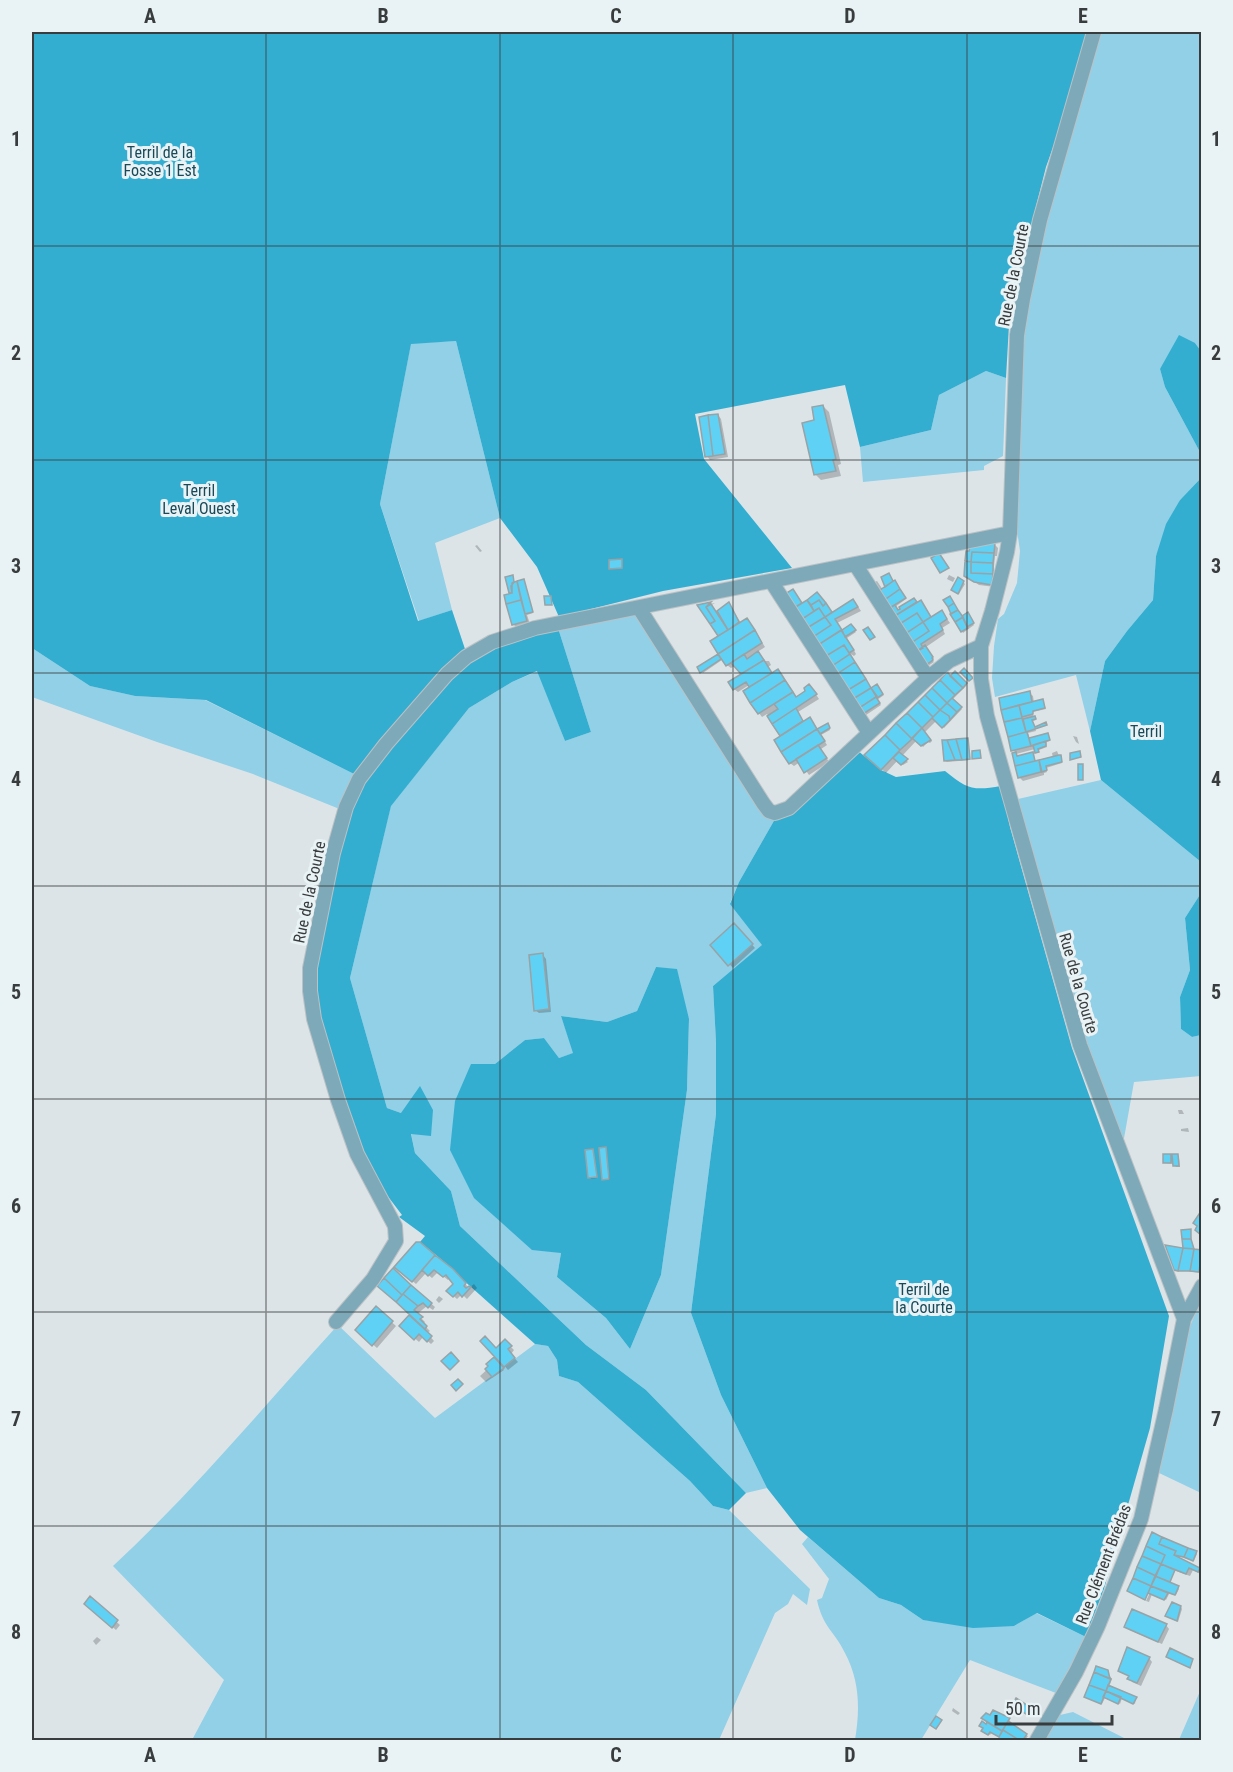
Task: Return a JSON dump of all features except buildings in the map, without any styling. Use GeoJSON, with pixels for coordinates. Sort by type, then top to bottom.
{"type":"FeatureCollection","features":[{"type":"Feature","properties":{"kind":"street","name":"Rue de la Courte"},"geometry":{"type":"LineString","coordinates":[[1094,32],[1040,220],[1023,299],[1017,335],[1010,533],[992,611],[981,646],[981,679],[987,716],[1080,1045],[1184,1318]]}},
{"type":"Feature","properties":{"kind":"street","name":"Rue de la Courte"},"geometry":{"type":"LineString","coordinates":[[336,1322],[373,1279],[396,1241],[395,1226],[357,1154],[338,1100],[314,1018],[310,991],[312,957],[333,853],[346,807],[359,779],[386,744],[447,674],[466,657],[492,642],[535,628],[1010,533]]}},
{"type":"Feature","properties":{"kind":"street"},"geometry":{"type":"LineString","coordinates":[[855,564],[927,678]]}},
{"type":"Feature","properties":{"kind":"street"},"geometry":{"type":"LineString","coordinates":[[771,581],[869,733]]}},
{"type":"Feature","properties":{"kind":"street"},"geometry":{"type":"LineString","coordinates":[[639,608],[769,811],[775,813],[789,808],[927,678],[949,661],[981,646]]}},
{"type":"Feature","properties":{"kind":"street","name":"Rue Clément Brédas"},"geometry":{"type":"LineString","coordinates":[[1037,1740],[1076,1672],[1098,1626],[1141,1519],[1184,1318],[1202,1286]]}},
{"type":"Feature","properties":{"kind":"shaded area"},"geometry":{"type":"Polygon","coordinates":[[[1100,32],[1201,32],[1201,351],[1195,343],[1160,369],[1165,387],[1201,454],[1201,478],[1180,500],[1156,556],[1153,600],[1105,661],[1090,731],[1076,675],[995,697],[992,678],[998,619],[1004,614],[1017,583],[1020,551],[1016,523],[1022,339],[1028,300],[1056,184],[1100,32]]]}},
{"type":"Feature","properties":{"kind":"shaded area"},"geometry":{"type":"Polygon","coordinates":[[[456,341],[500,518],[435,543],[452,610],[419,621],[380,504],[411,343],[456,341]]]}},
{"type":"Feature","properties":{"kind":"shaded area"},"geometry":{"type":"Polygon","coordinates":[[[986,371],[1006,378],[1003,456],[984,466],[984,470],[863,482],[860,447],[931,430],[939,395],[986,371]]]}},
{"type":"Feature","properties":{"kind":"shaded area"},"geometry":{"type":"Polygon","coordinates":[[[637,613],[775,819],[739,882],[730,903],[763,945],[713,986],[716,1114],[691,1313],[721,1395],[767,1488],[746,1493],[646,1390],[586,1345],[460,1226],[451,1191],[415,1153],[411,1133],[401,1113],[387,1108],[350,978],[391,805],[469,708],[512,682],[538,671],[565,741],[591,732],[558,628],[637,613]],[[656,967],[637,1011],[607,1022],[561,1016],[574,1053],[559,1058],[544,1038],[525,1040],[495,1064],[471,1064],[561,1253],[557,1277],[606,1318],[630,1349],[661,1275],[687,1090],[689,1019],[656,967]]]}},
{"type":"Feature","properties":{"kind":"shaded area"},"geometry":{"type":"Polygon","coordinates":[[[32,648],[90,686],[135,696],[205,700],[356,775],[342,810],[253,774],[32,697],[32,648]]]}},
{"type":"Feature","properties":{"kind":"shaded area"},"geometry":{"type":"Polygon","coordinates":[[[1101,780],[1201,862],[1201,893],[1185,918],[1190,970],[1180,997],[1181,1029],[1192,1037],[1201,1035],[1201,1076],[1134,1082],[1123,1144],[1084,1034],[1018,799],[1101,780]]]}},
{"type":"Feature","properties":{"kind":"shaded area"},"geometry":{"type":"Polygon","coordinates":[[[1201,1300],[1201,1493],[1157,1472],[1188,1331],[1201,1300]]]}},
{"type":"Feature","properties":{"kind":"shaded area"},"geometry":{"type":"Polygon","coordinates":[[[338,1325],[435,1418],[535,1344],[548,1346],[557,1360],[559,1376],[578,1382],[690,1481],[713,1506],[729,1510],[810,1589],[807,1605],[793,1594],[788,1604],[775,1613],[719,1740],[192,1740],[224,1680],[113,1566],[200,1479],[338,1325]]]}},
{"type":"Feature","properties":{"kind":"shaded area"},"geometry":{"type":"Polygon","coordinates":[[[808,1537],[879,1598],[901,1605],[923,1620],[1014,1626],[1036,1613],[1086,1637],[1056,1693],[970,1660],[921,1740],[855,1740],[858,1696],[854,1674],[845,1653],[819,1609],[817,1600],[822,1598],[829,1579],[802,1544],[808,1537]]]}},
{"type":"Feature","properties":{"kind":"shaded area"},"geometry":{"type":"Polygon","coordinates":[[[1201,1689],[1201,1740],[1179,1740],[1181,1735],[1201,1689]]]}},
{"type":"Feature","properties":{"kind":"shaded area"},"geometry":{"type":"Polygon","coordinates":[[[1073,1712],[1128,1740],[1044,1740],[1060,1715],[1073,1712]]]}},
{"type":"Feature","properties":{"kind":"green space"},"geometry":{"type":"Polygon","coordinates":[[[32,32],[1088,32],[1061,125],[1046,167],[1029,234],[1009,325],[1006,378],[986,371],[939,395],[931,430],[860,447],[845,385],[695,414],[704,459],[792,568],[663,591],[559,617],[537,567],[500,518],[456,341],[411,344],[380,504],[418,621],[452,610],[466,652],[434,678],[356,775],[206,700],[135,696],[90,686],[32,648],[32,32]]]}},
{"type":"Feature","properties":{"kind":"green space"},"geometry":{"type":"Polygon","coordinates":[[[1179,335],[1195,343],[1201,351],[1201,454],[1165,387],[1160,369],[1179,335]]]}},
{"type":"Feature","properties":{"kind":"green space","name":"Terril"},"geometry":{"type":"Polygon","coordinates":[[[1201,478],[1201,862],[1101,780],[1090,731],[1105,661],[1153,600],[1156,556],[1166,524],[1180,500],[1201,478]]]}},
{"type":"Feature","properties":{"kind":"green space"},"geometry":{"type":"Polygon","coordinates":[[[558,628],[591,732],[565,741],[537,671],[512,682],[469,708],[391,806],[350,978],[387,1108],[401,1113],[420,1086],[433,1110],[431,1136],[411,1134],[415,1153],[451,1191],[460,1226],[586,1345],[646,1390],[746,1493],[729,1510],[713,1506],[690,1481],[578,1382],[559,1376],[557,1360],[548,1346],[535,1344],[420,1242],[425,1236],[399,1217],[402,1215],[374,1178],[363,1159],[317,1015],[313,977],[343,838],[358,791],[430,697],[469,662],[493,648],[527,635],[558,628]]]}},
{"type":"Feature","properties":{"kind":"green space","name":"Terril de la Courte"},"geometry":{"type":"Polygon","coordinates":[[[857,750],[881,770],[896,777],[945,771],[959,782],[971,787],[1001,786],[1010,827],[1072,1048],[1169,1316],[1150,1428],[1104,1589],[1086,1637],[1037,1613],[1014,1626],[973,1628],[923,1620],[901,1605],[879,1598],[800,1530],[767,1488],[721,1395],[691,1313],[716,1114],[713,986],[762,945],[730,904],[739,882],[775,819],[857,750]]]}},
{"type":"Feature","properties":{"kind":"green space"},"geometry":{"type":"Polygon","coordinates":[[[1201,893],[1201,1035],[1192,1037],[1181,1029],[1180,997],[1190,970],[1185,918],[1201,893]]]}},
{"type":"Feature","properties":{"kind":"green space"},"geometry":{"type":"Polygon","coordinates":[[[656,967],[677,969],[689,1019],[687,1090],[661,1275],[630,1349],[606,1318],[557,1277],[561,1253],[532,1250],[474,1198],[450,1150],[455,1101],[471,1064],[495,1064],[525,1040],[544,1038],[559,1058],[573,1053],[561,1016],[607,1022],[637,1011],[656,967]]]}},
{"type":"Feature","properties":{"kind":"park label","name":"Terril de la Fosse 1 Est"},"geometry":{"type":"Point","coordinates":[160,161]}},
{"type":"Feature","properties":{"kind":"park label","name":"Terril Leval Ouest"},"geometry":{"type":"Point","coordinates":[199,499]}}]}
